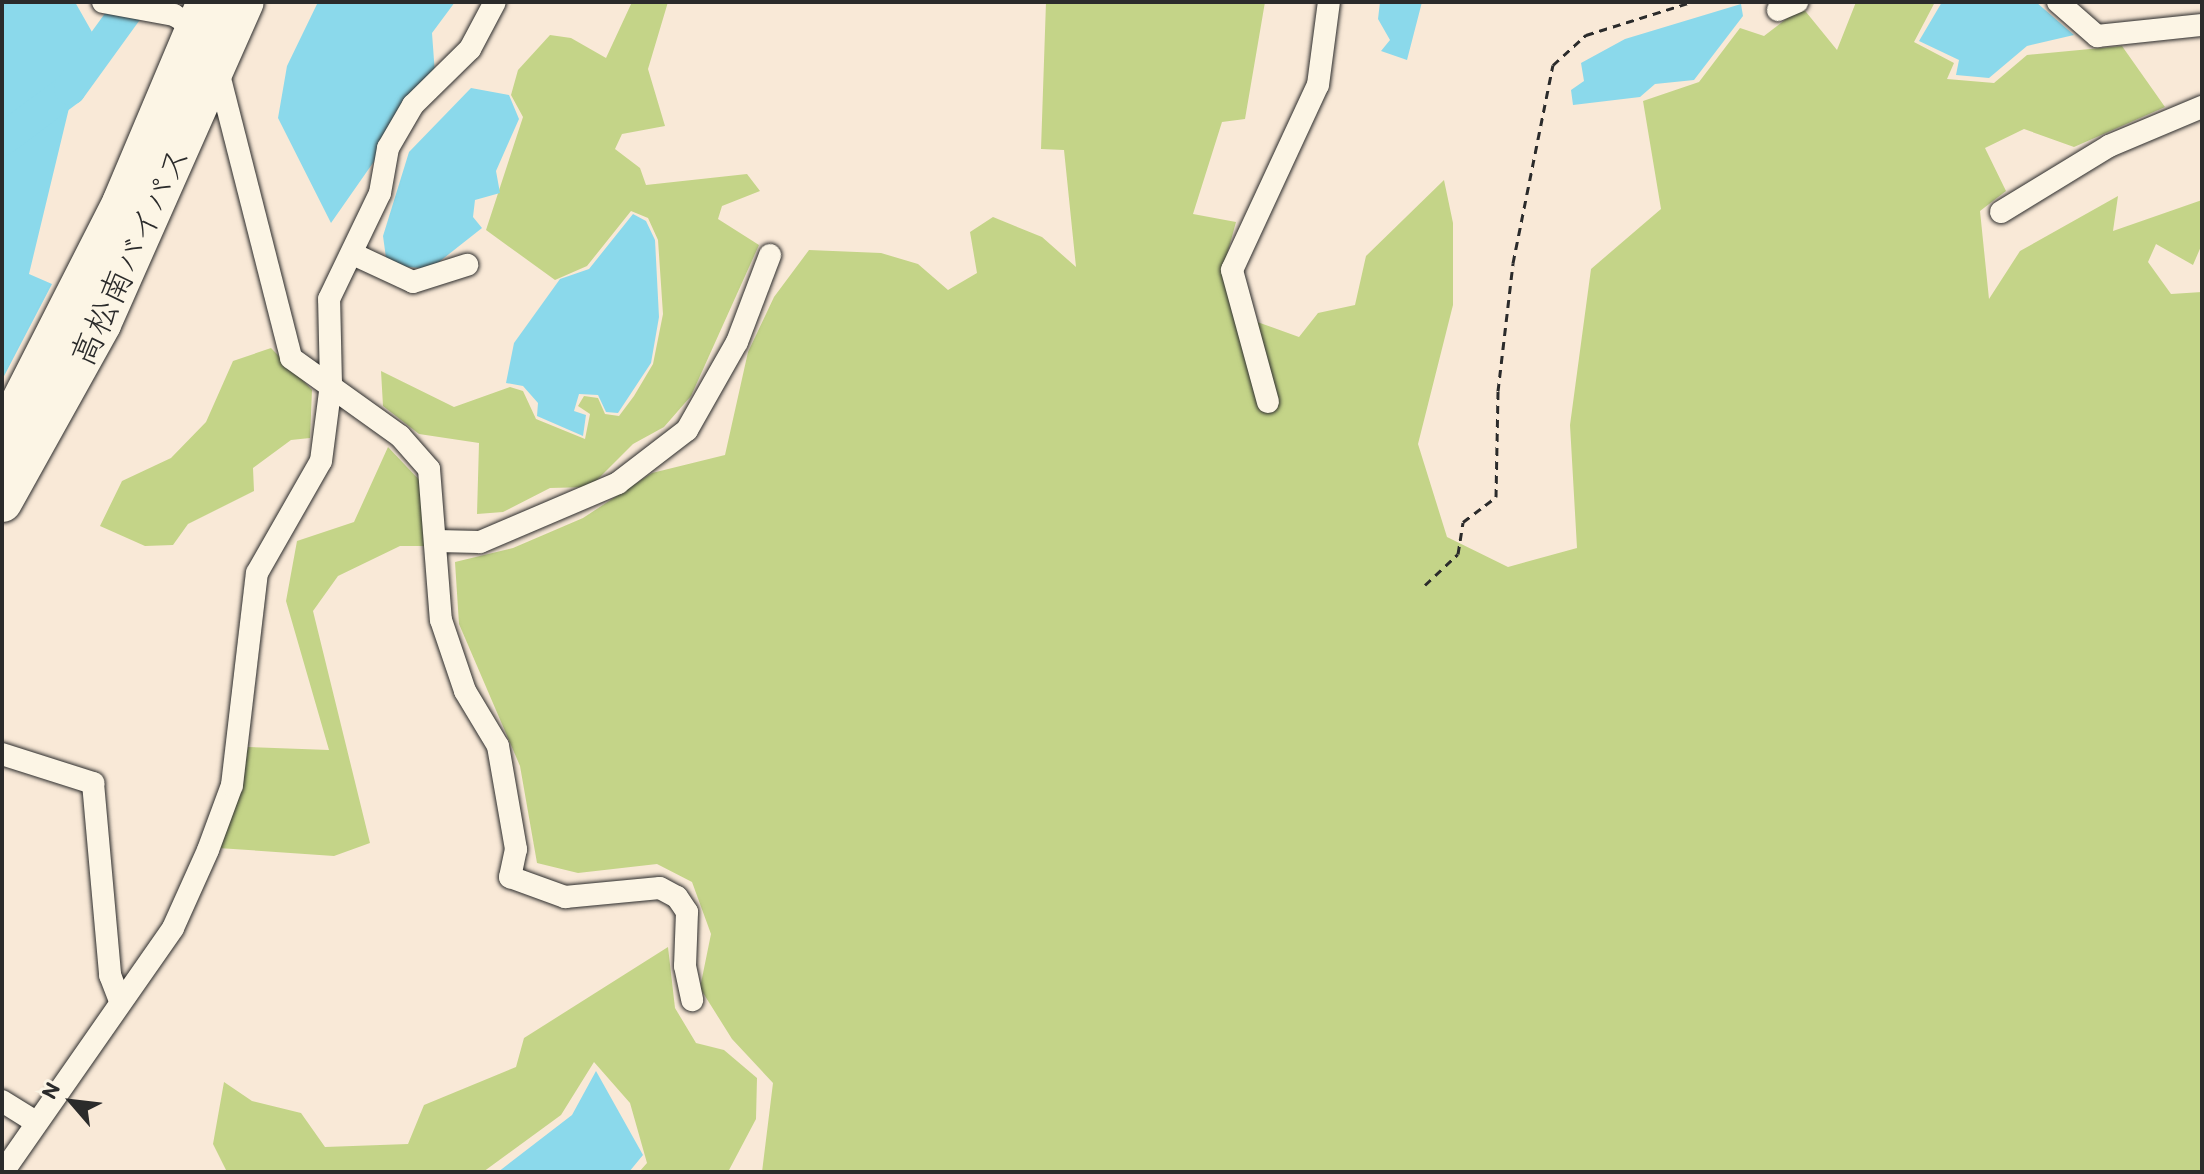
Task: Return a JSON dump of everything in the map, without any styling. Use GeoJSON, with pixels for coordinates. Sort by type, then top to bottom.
{"type":"FeatureCollection","features":[{"type":"Feature","properties":{"kind":"highway","name":"高松南バイパス"},"geometry":{"type":"LineString","coordinates":[[2,502],[101,324],[218,83],[222,11]]}},
{"type":"Feature","properties":{"kind":"highway","name":"高松南バイパス"},"geometry":{"type":"LineString","coordinates":[[2,439],[71,310],[162,112],[222,11]]}},
{"type":"Feature","properties":{"kind":"street"},"geometry":{"type":"LineString","coordinates":[[7,1171],[36,1122],[173,928],[232,785],[257,573],[321,461],[331,384],[329,299],[380,193],[388,148],[413,105],[470,49],[495,2]]}},
{"type":"Feature","properties":{"kind":"street"},"geometry":{"type":"LineString","coordinates":[[1268,402],[1232,270],[1318,85],[1329,2]]}},
{"type":"Feature","properties":{"kind":"street"},"geometry":{"type":"LineString","coordinates":[[2058,2],[2097,36],[2202,25]]}},
{"type":"Feature","properties":{"kind":"street"},"geometry":{"type":"LineString","coordinates":[[109,4],[137,13],[222,11]]}},
{"type":"Feature","properties":{"kind":"street"},"geometry":{"type":"LineString","coordinates":[[162,112],[218,83],[291,358],[400,436],[429,469],[441,620],[465,691],[498,746],[516,849],[510,877],[565,897],[660,888],[677,897],[687,912],[685,966],[692,1000]]}},
{"type":"Feature","properties":{"kind":"street"},"geometry":{"type":"LineString","coordinates":[[2001,212],[2109,146],[2202,107]]}},
{"type":"Feature","properties":{"kind":"street"},"geometry":{"type":"LineString","coordinates":[[353,254],[413,282],[467,265]]}},
{"type":"Feature","properties":{"kind":"street"},"geometry":{"type":"LineString","coordinates":[[437,541],[480,542],[618,483],[687,430],[737,342],[770,255]]}},
{"type":"Feature","properties":{"kind":"street"},"geometry":{"type":"LineString","coordinates":[[2,754],[93,783],[110,975],[120,1001]]}},
{"type":"Feature","properties":{"kind":"street"},"geometry":{"type":"LineString","coordinates":[[2,1101],[36,1122]]}},
{"type":"Feature","properties":{"kind":"path"},"geometry":{"type":"LineString","coordinates":[[1425,585],[1458,554],[1463,522],[1496,497],[1498,391],[1513,263],[1553,65],[1586,35],[1691,2]]}},
{"type":"Feature","properties":{"kind":"green space"},"geometry":{"type":"Polygon","coordinates":[[[632,2],[668,2],[648,69],[665,126],[622,134],[615,149],[640,168],[646,185],[747,174],[760,191],[722,206],[718,219],[759,245],[691,396],[664,427],[633,444],[590,487],[550,488],[503,512],[477,514],[479,443],[419,434],[383,406],[381,371],[454,407],[510,387],[523,391],[536,419],[585,439],[590,414],[578,406],[584,396],[598,398],[605,414],[619,416],[634,396],[653,364],[663,314],[658,240],[648,218],[631,211],[587,266],[555,280],[486,230],[523,117],[511,95],[518,70],[550,35],[571,38],[606,58],[632,2]]]}},
{"type":"Feature","properties":{"kind":"green space"},"geometry":{"type":"Polygon","coordinates":[[[1046,2],[1265,2],[1245,119],[1222,122],[1193,214],[1236,222],[1223,269],[1232,313],[1299,337],[1318,313],[1355,305],[1366,256],[1444,180],[1453,223],[1453,305],[1418,444],[1447,537],[1508,567],[1577,548],[1570,425],[1591,269],[1661,209],[1643,101],[1699,82],[1740,28],[1764,36],[1802,7],[1837,50],[1856,2],[1935,2],[1914,42],[1954,63],[1947,79],[1994,83],[2027,55],[2122,46],[2165,107],[2074,147],[2024,129],[1985,148],[2006,191],[1980,211],[1989,299],[2020,251],[2118,196],[2113,231],[2202,200],[2202,244],[2193,265],[2156,244],[2148,262],[2171,294],[2202,292],[2202,1172],[762,1172],[773,1083],[732,1039],[700,988],[711,934],[692,882],[657,864],[578,873],[537,863],[520,766],[459,624],[455,562],[513,548],[583,518],[652,473],[725,455],[748,352],[774,297],[809,250],[881,253],[918,264],[948,290],[977,273],[970,232],[993,217],[1042,237],[1076,267],[1064,150],[1041,149],[1046,2]]]}},
{"type":"Feature","properties":{"kind":"green space"},"geometry":{"type":"Polygon","coordinates":[[[271,348],[312,390],[310,438],[291,440],[253,468],[254,491],[188,524],[173,545],[145,546],[100,526],[122,481],[171,458],[206,422],[233,361],[271,348]]]}},
{"type":"Feature","properties":{"kind":"green space"},"geometry":{"type":"Polygon","coordinates":[[[388,447],[425,486],[427,546],[400,546],[338,576],[313,611],[370,843],[334,856],[218,848],[248,747],[329,750],[286,601],[297,541],[354,522],[388,447]]]}},
{"type":"Feature","properties":{"kind":"green space"},"geometry":{"type":"Polygon","coordinates":[[[668,947],[675,1008],[696,1043],[724,1050],[757,1078],[756,1119],[728,1172],[639,1172],[647,1163],[630,1103],[594,1062],[561,1115],[483,1172],[227,1172],[213,1144],[224,1082],[252,1101],[301,1113],[325,1147],[408,1144],[424,1105],[516,1067],[524,1038],[668,947]]]}},
{"type":"Feature","properties":{"kind":"water"},"geometry":{"type":"Polygon","coordinates":[[[2,2],[75,2],[92,32],[65,77],[70,104],[29,274],[52,284],[2,380],[2,2]]]}},
{"type":"Feature","properties":{"kind":"water"},"geometry":{"type":"Polygon","coordinates":[[[318,2],[455,2],[432,33],[435,74],[331,223],[278,118],[287,66],[318,2]]]}},
{"type":"Feature","properties":{"kind":"water"},"geometry":{"type":"Polygon","coordinates":[[[1380,2],[1422,2],[1407,60],[1381,51],[1390,40],[1378,19],[1380,2]]]}},
{"type":"Feature","properties":{"kind":"water"},"geometry":{"type":"Polygon","coordinates":[[[1942,2],[2036,2],[2074,35],[2027,46],[1989,78],[1956,75],[1959,60],[1919,41],[1942,2]]]}},
{"type":"Feature","properties":{"kind":"water"},"geometry":{"type":"Polygon","coordinates":[[[1741,4],[1743,16],[1694,80],[1655,84],[1640,97],[1573,105],[1571,90],[1584,81],[1581,63],[1625,39],[1741,4]]]}},
{"type":"Feature","properties":{"kind":"water"},"geometry":{"type":"Polygon","coordinates":[[[471,88],[509,95],[519,119],[496,171],[500,193],[475,200],[473,217],[482,228],[430,269],[387,265],[383,236],[409,152],[471,88]]]}},
{"type":"Feature","properties":{"kind":"water"},"geometry":{"type":"Polygon","coordinates":[[[633,214],[646,221],[655,240],[659,317],[651,363],[618,413],[606,412],[598,395],[579,394],[574,411],[586,415],[583,436],[537,416],[538,403],[523,386],[506,383],[514,343],[560,279],[589,269],[633,214]]]}},
{"type":"Feature","properties":{"kind":"water"},"geometry":{"type":"Polygon","coordinates":[[[596,1071],[643,1155],[629,1172],[498,1172],[572,1115],[596,1071]]]}},
{"type":"Feature","properties":{"kind":"waterway"},"geometry":{"type":"LineString","coordinates":[[2,140],[70,89],[133,2]]}}]}
